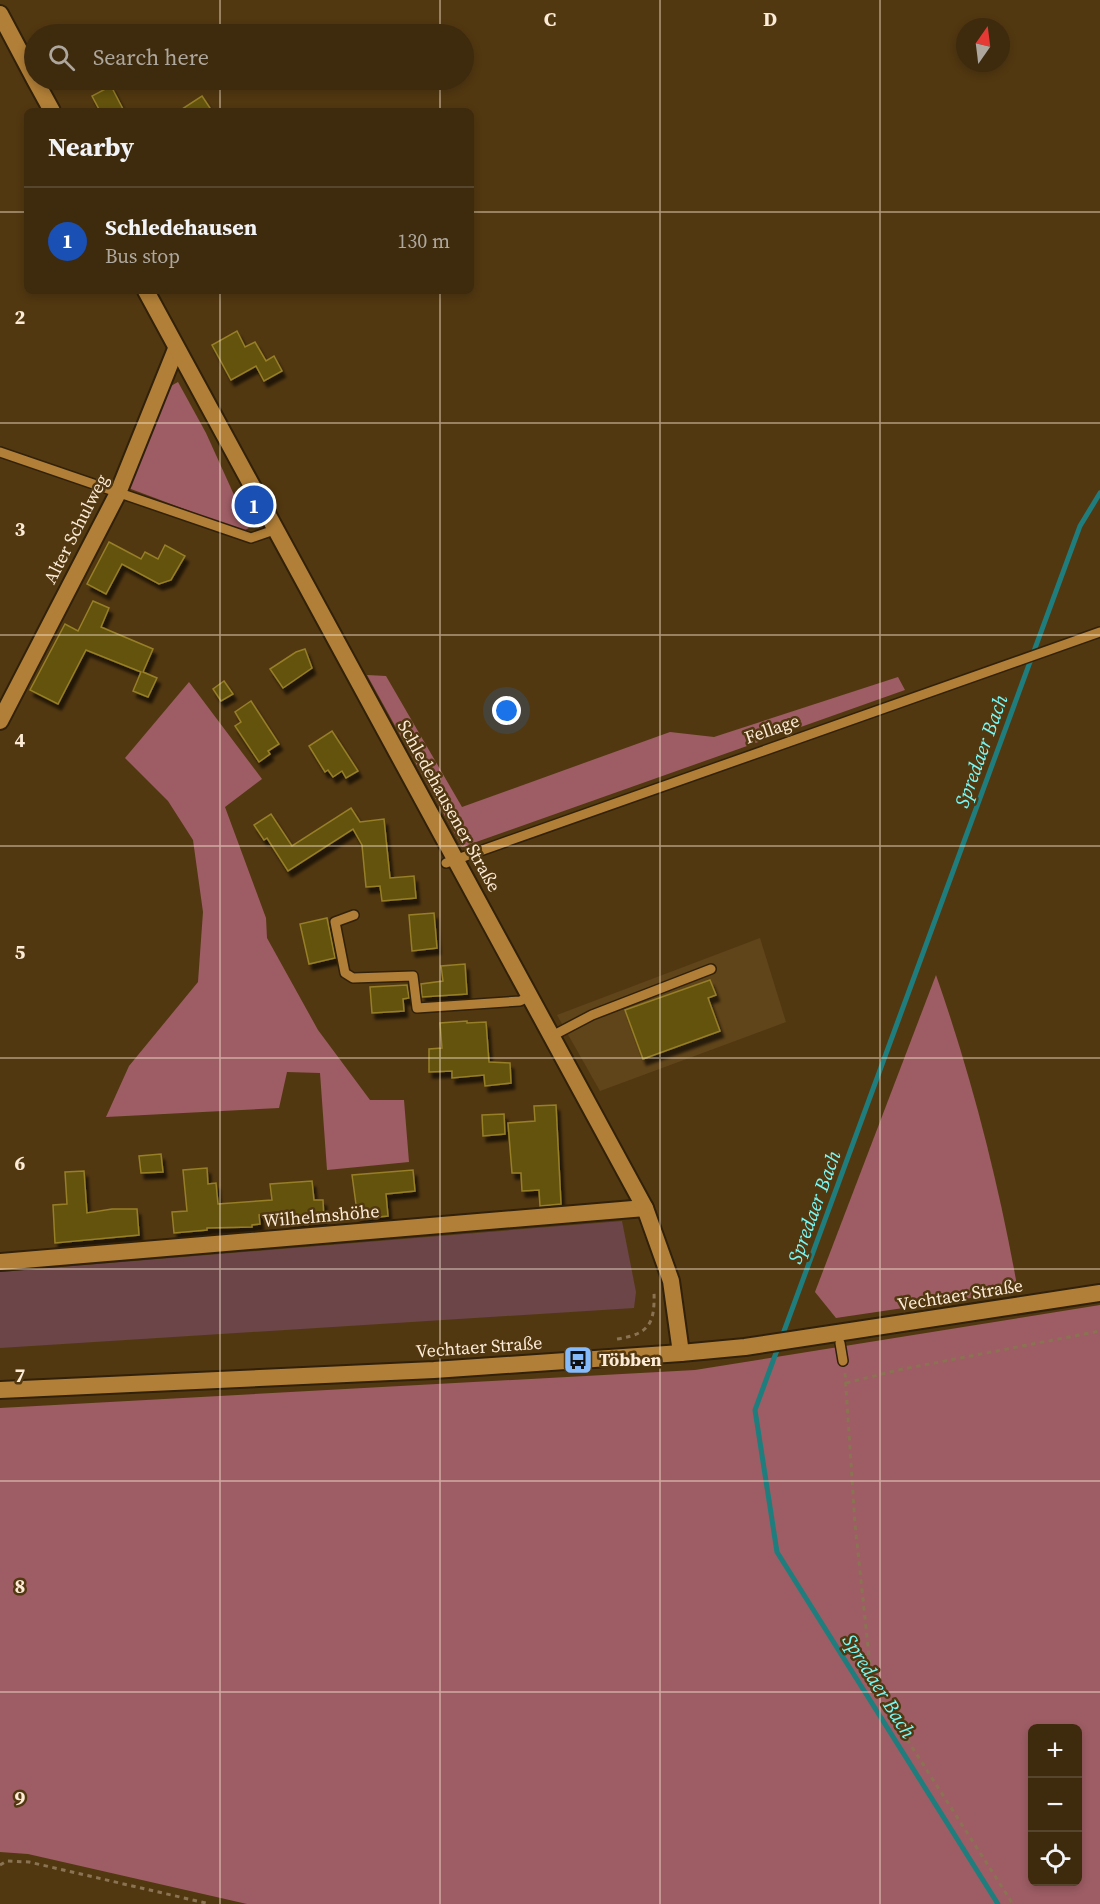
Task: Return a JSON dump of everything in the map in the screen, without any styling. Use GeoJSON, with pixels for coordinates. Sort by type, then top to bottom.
{"type":"FeatureCollection","features":[{"type":"Feature","properties":{"kind":"street"},"geometry":{"type":"LineString","coordinates":[[0,14],[24,59]]}},
{"type":"Feature","properties":{"kind":"street"},"geometry":{"type":"LineString","coordinates":[[41,90],[50,108]]}},
{"type":"Feature","properties":{"kind":"street","name":"Schledehausener Straße"},"geometry":{"type":"LineString","coordinates":[[148,294],[277,529],[451,861],[531,996],[645,1208],[670,1281],[681,1353]]}},
{"type":"Feature","properties":{"kind":"street","name":"Alter Schulweg"},"geometry":{"type":"LineString","coordinates":[[0,722],[118,493],[176,349]]}},
{"type":"Feature","properties":{"kind":"street","name":"Wilhelmshöhe"},"geometry":{"type":"LineString","coordinates":[[0,1262],[645,1208]]}},
{"type":"Feature","properties":{"kind":"street","name":"Vechtaer Straße"},"geometry":{"type":"LineString","coordinates":[[0,1390],[434,1370],[681,1353],[746,1347],[1100,1293]]}},
{"type":"Feature","properties":{"kind":"lane"},"geometry":{"type":"LineString","coordinates":[[0,452],[250,538],[277,529]]}},
{"type":"Feature","properties":{"kind":"lane","name":"Fellage"},"geometry":{"type":"LineString","coordinates":[[451,861],[1100,632]]}},
{"type":"Feature","properties":{"kind":"lane"},"geometry":{"type":"LineString","coordinates":[[354,915],[335,922],[345,973],[353,978],[413,976],[417,1008],[520,1001],[531,996]]}},
{"type":"Feature","properties":{"kind":"lane"},"geometry":{"type":"LineString","coordinates":[[552,1036],[592,1015],[711,969]]}},
{"type":"Feature","properties":{"kind":"lane"},"geometry":{"type":"LineString","coordinates":[[840,1343],[843,1361]]}},
{"type":"Feature","properties":{"kind":"path"},"geometry":{"type":"LineString","coordinates":[[846,1383],[898,1370],[1100,1331]]}},
{"type":"Feature","properties":{"kind":"path"},"geometry":{"type":"LineString","coordinates":[[843,1361],[855,1524],[872,1685],[1013,1904]]}},
{"type":"Feature","properties":{"kind":"path"},"geometry":{"type":"LineString","coordinates":[[0,1864],[7,1861],[29,1863],[210,1904]]}},
{"type":"Feature","properties":{"kind":"shaded area"},"geometry":{"type":"Polygon","coordinates":[[[178,382],[206,433],[249,528],[243,531],[123,486],[169,387],[178,382]]]}},
{"type":"Feature","properties":{"kind":"shaded area"},"geometry":{"type":"Polygon","coordinates":[[[367,675],[386,676],[462,807],[670,732],[714,737],[898,677],[905,690],[462,847],[367,675]]]}},
{"type":"Feature","properties":{"kind":"shaded area"},"geometry":{"type":"Polygon","coordinates":[[[189,682],[262,779],[225,807],[266,918],[267,938],[318,1030],[370,1100],[404,1100],[409,1162],[327,1170],[320,1073],[287,1072],[279,1108],[106,1117],[129,1066],[198,982],[203,912],[193,840],[168,801],[125,758],[189,682]]]}},
{"type":"Feature","properties":{"kind":"shaded area"},"geometry":{"type":"Polygon","coordinates":[[[760,938],[786,1022],[600,1091],[557,1015],[760,938]]]}},
{"type":"Feature","properties":{"kind":"shaded area"},"geometry":{"type":"Polygon","coordinates":[[[936,975],[983,1132],[1018,1291],[836,1318],[815,1292],[936,975]]]}},
{"type":"Feature","properties":{"kind":"shaded area"},"geometry":{"type":"Polygon","coordinates":[[[622,1221],[636,1292],[634,1308],[0,1348],[0,1272],[622,1221]]]}},
{"type":"Feature","properties":{"kind":"shaded area"},"geometry":{"type":"Polygon","coordinates":[[[1100,1305],[1100,1904],[247,1904],[28,1854],[0,1852],[0,1408],[695,1370],[1100,1305]]]}},
{"type":"Feature","properties":{"kind":"building"},"geometry":{"type":"Polygon","coordinates":[[[103,90],[113,90],[122,108],[98,108],[92,96],[103,90]]]}},
{"type":"Feature","properties":{"kind":"building"},"geometry":{"type":"Polygon","coordinates":[[[202,96],[210,108],[184,108],[202,96]]]}},
{"type":"Feature","properties":{"kind":"building"},"geometry":{"type":"Polygon","coordinates":[[[237,331],[245,347],[255,342],[266,361],[274,356],[282,371],[264,381],[256,366],[231,380],[212,345],[237,331]]]}},
{"type":"Feature","properties":{"kind":"building"},"geometry":{"type":"Polygon","coordinates":[[[109,542],[141,559],[145,552],[158,559],[165,545],[185,556],[171,580],[159,584],[122,564],[106,594],[87,584],[109,542]]]}},
{"type":"Feature","properties":{"kind":"building"},"geometry":{"type":"Polygon","coordinates":[[[93,601],[109,608],[101,627],[153,649],[143,672],[157,678],[148,697],[133,691],[141,672],[86,650],[58,704],[30,690],[65,624],[78,631],[93,601]]]}},
{"type":"Feature","properties":{"kind":"building"},"geometry":{"type":"Polygon","coordinates":[[[305,649],[312,668],[283,688],[270,669],[296,652],[305,649]]]}},
{"type":"Feature","properties":{"kind":"building"},"geometry":{"type":"Polygon","coordinates":[[[224,681],[233,694],[221,701],[213,689],[224,681]]]}},
{"type":"Feature","properties":{"kind":"building"},"geometry":{"type":"Polygon","coordinates":[[[251,701],[279,744],[268,751],[270,754],[259,762],[235,726],[241,722],[235,712],[251,701]]]}},
{"type":"Feature","properties":{"kind":"building"},"geometry":{"type":"Polygon","coordinates":[[[332,731],[358,771],[346,778],[342,771],[333,777],[328,770],[325,772],[309,746],[332,731]]]}},
{"type":"Feature","properties":{"kind":"building"},"geometry":{"type":"Polygon","coordinates":[[[351,808],[360,822],[384,819],[390,878],[414,876],[416,898],[382,901],[380,886],[366,887],[362,845],[353,829],[288,871],[267,838],[264,840],[254,825],[271,814],[292,846],[351,808]]]}},
{"type":"Feature","properties":{"kind":"building"},"geometry":{"type":"Polygon","coordinates":[[[434,913],[437,948],[412,951],[409,915],[434,913]]]}},
{"type":"Feature","properties":{"kind":"building"},"geometry":{"type":"Polygon","coordinates":[[[327,918],[335,958],[309,964],[300,924],[327,918]]]}},
{"type":"Feature","properties":{"kind":"building"},"geometry":{"type":"Polygon","coordinates":[[[465,964],[467,994],[422,997],[421,984],[443,981],[441,966],[465,964]]]}},
{"type":"Feature","properties":{"kind":"building"},"geometry":{"type":"Polygon","coordinates":[[[710,980],[716,995],[708,998],[720,1031],[643,1059],[625,1010],[710,980]]]}},
{"type":"Feature","properties":{"kind":"building"},"geometry":{"type":"Polygon","coordinates":[[[407,985],[409,998],[403,999],[404,1011],[372,1013],[370,987],[407,985]]]}},
{"type":"Feature","properties":{"kind":"building"},"geometry":{"type":"Polygon","coordinates":[[[467,1021],[467,1023],[486,1022],[489,1062],[510,1063],[511,1083],[485,1086],[484,1075],[452,1078],[452,1071],[429,1072],[429,1049],[442,1048],[440,1023],[467,1021]]]}},
{"type":"Feature","properties":{"kind":"building"},"geometry":{"type":"Polygon","coordinates":[[[556,1105],[561,1204],[540,1206],[539,1190],[522,1191],[521,1173],[512,1173],[508,1123],[535,1121],[534,1106],[556,1105]]]}},
{"type":"Feature","properties":{"kind":"building"},"geometry":{"type":"Polygon","coordinates":[[[504,1114],[505,1134],[483,1136],[482,1115],[504,1114]]]}},
{"type":"Feature","properties":{"kind":"building"},"geometry":{"type":"Polygon","coordinates":[[[161,1154],[163,1172],[141,1173],[139,1156],[161,1154]]]}},
{"type":"Feature","properties":{"kind":"building"},"geometry":{"type":"Polygon","coordinates":[[[207,1168],[208,1184],[216,1183],[218,1204],[272,1200],[270,1184],[312,1181],[314,1200],[323,1200],[324,1221],[286,1223],[286,1213],[259,1215],[260,1224],[252,1225],[252,1227],[207,1228],[207,1230],[174,1233],[172,1212],[187,1211],[183,1170],[207,1168]]]}},
{"type":"Feature","properties":{"kind":"building"},"geometry":{"type":"Polygon","coordinates":[[[413,1170],[415,1191],[386,1194],[388,1216],[358,1219],[352,1175],[413,1170]]]}},
{"type":"Feature","properties":{"kind":"building"},"geometry":{"type":"Polygon","coordinates":[[[84,1171],[87,1213],[112,1209],[137,1209],[139,1235],[55,1243],[53,1205],[67,1204],[65,1172],[84,1171]]]}},
{"type":"Feature","properties":{"kind":"waterway","name":"Spredaer Bach"},"geometry":{"type":"LineString","coordinates":[[998,1904],[777,1552],[755,1410],[1080,526],[1100,493]]}},
{"type":"Feature","properties":{"kind":"place","name":"Schledehausen"},"geometry":{"type":"Point","coordinates":[254,505]}},
{"type":"Feature","properties":{"kind":"place","name":"Többen"},"geometry":{"type":"Point","coordinates":[578,1360]}}]}
